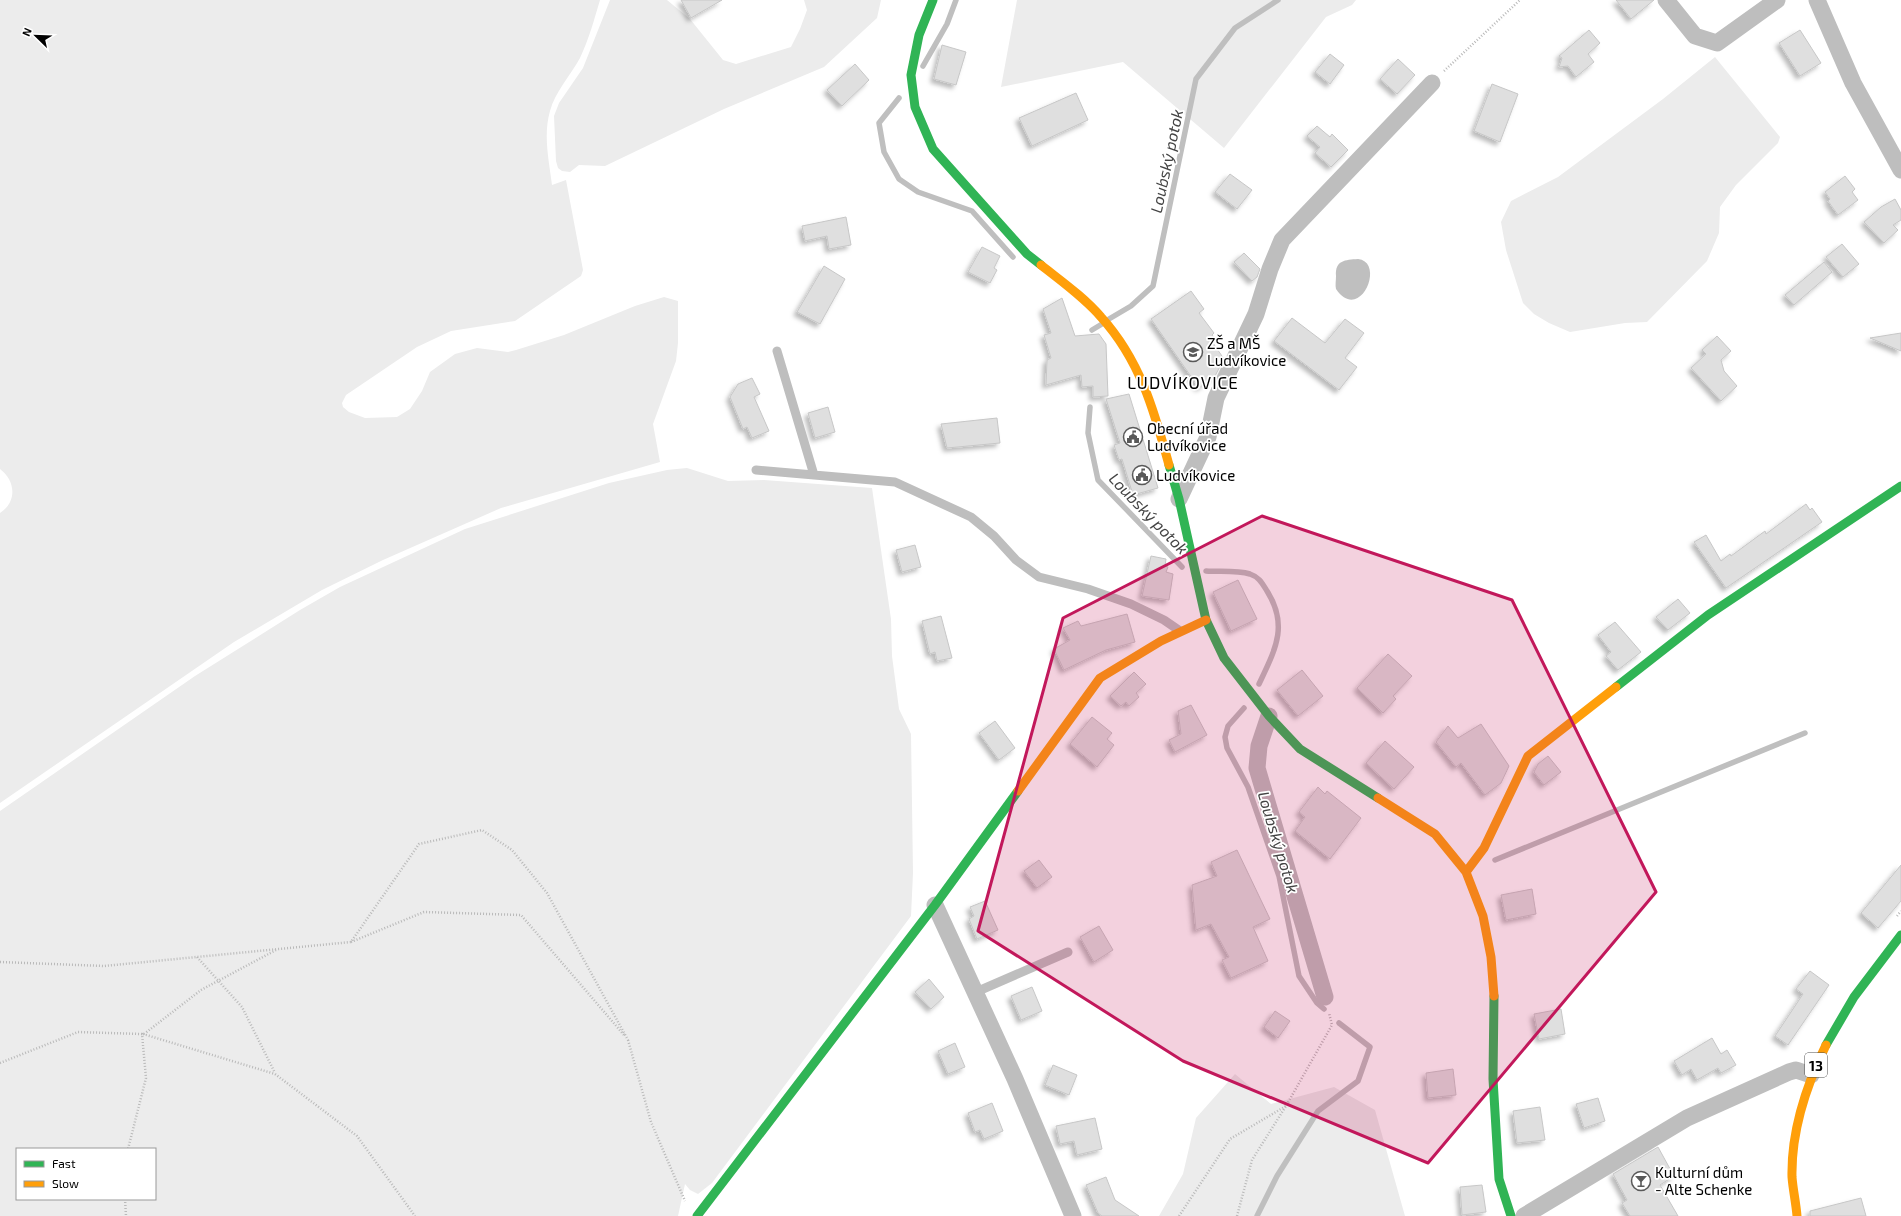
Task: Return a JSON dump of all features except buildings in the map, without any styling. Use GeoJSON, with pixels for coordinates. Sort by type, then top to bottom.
{"type":"FeatureCollection","features":[{"type":"Feature","properties":{"kind":"street"},"geometry":{"type":"LineString","coordinates":[[933,0],[919,35],[911,75],[916,107],[933,149],[1027,254],[1078,295],[1101,316],[1120,339],[1138,370],[1153,406],[1179,499],[1206,620],[1224,658],[1269,716],[1300,749],[1435,834],[1466,872],[1483,916],[1491,957],[1494,1003],[1493,1079],[1499,1179],[1511,1216]]}},
{"type":"Feature","properties":{"kind":"street"},"geometry":{"type":"LineString","coordinates":[[1666,0],[1695,36],[1717,43],[1777,0]]}},
{"type":"Feature","properties":{"kind":"street"},"geometry":{"type":"LineString","coordinates":[[1818,0],[1853,83],[1901,170]]}},
{"type":"Feature","properties":{"kind":"street"},"geometry":{"type":"LineString","coordinates":[[1179,499],[1208,437],[1216,398],[1256,314],[1270,269],[1282,240],[1432,82]]}},
{"type":"Feature","properties":{"kind":"street"},"geometry":{"type":"LineString","coordinates":[[1466,872],[1484,848],[1528,756],[1708,615],[1901,486]]}},
{"type":"Feature","properties":{"kind":"street"},"geometry":{"type":"LineString","coordinates":[[697,1216],[935,905],[1100,678],[1180,631],[1206,620]]}},
{"type":"Feature","properties":{"kind":"street"},"geometry":{"type":"LineString","coordinates":[[1269,716],[1259,746],[1257,768],[1325,997]]}},
{"type":"Feature","properties":{"kind":"street"},"geometry":{"type":"LineString","coordinates":[[935,905],[1015,1079],[1074,1216]]}},
{"type":"Feature","properties":{"kind":"street","name":"13"},"geometry":{"type":"LineString","coordinates":[[1796,1216],[1791,1176],[1792,1153],[1800,1110],[1811,1075],[1845,1011],[1880,959],[1901,935]]}},
{"type":"Feature","properties":{"kind":"street"},"geometry":{"type":"LineString","coordinates":[[1524,1216],[1687,1118],[1789,1072],[1796,1070],[1811,1075]]}},
{"type":"Feature","properties":{"kind":"lane"},"geometry":{"type":"LineString","coordinates":[[778,351],[814,475]]}},
{"type":"Feature","properties":{"kind":"lane"},"geometry":{"type":"LineString","coordinates":[[756,470],[895,482],[971,517],[994,536],[1016,560],[1039,577],[1088,589],[1131,604],[1164,620],[1180,631]]}},
{"type":"Feature","properties":{"kind":"lane"},"geometry":{"type":"LineString","coordinates":[[976,992],[1068,952]]}},
{"type":"Feature","properties":{"kind":"path"},"geometry":{"type":"LineString","coordinates":[[1432,82],[1520,0]]}},
{"type":"Feature","properties":{"kind":"path"},"geometry":{"type":"LineString","coordinates":[[352,942],[419,844],[482,830],[512,850],[547,893],[628,1040],[651,1122],[685,1202]]}},
{"type":"Feature","properties":{"kind":"path"},"geometry":{"type":"LineString","coordinates":[[0,962],[104,966],[352,942],[424,912],[521,915],[628,1040]]}},
{"type":"Feature","properties":{"kind":"path"},"geometry":{"type":"LineString","coordinates":[[143,1034],[201,990],[278,949]]}},
{"type":"Feature","properties":{"kind":"path"},"geometry":{"type":"LineString","coordinates":[[197,957],[242,1007],[275,1074]]}},
{"type":"Feature","properties":{"kind":"path"},"geometry":{"type":"LineString","coordinates":[[1237,1216],[1252,1160],[1286,1106],[1332,1025],[1325,997]]}},
{"type":"Feature","properties":{"kind":"path"},"geometry":{"type":"LineString","coordinates":[[0,1063],[78,1032],[143,1034],[275,1074],[357,1136],[415,1216]]}},
{"type":"Feature","properties":{"kind":"path"},"geometry":{"type":"LineString","coordinates":[[128,1148],[146,1078],[143,1034]]}},
{"type":"Feature","properties":{"kind":"path"},"geometry":{"type":"LineString","coordinates":[[1179,1216],[1230,1138],[1286,1106]]}},
{"type":"Feature","properties":{"kind":"path"},"geometry":{"type":"LineString","coordinates":[[125,1200],[126,1216]]}},
{"type":"Feature","properties":{"kind":"highlighted area"},"geometry":{"type":"Polygon","coordinates":[[[1262,516],[1512,600],[1656,892],[1428,1163],[1183,1061],[978,931],[1063,618],[1262,516]]]}},
{"type":"Feature","properties":{"kind":"shaded area"},"geometry":{"type":"Polygon","coordinates":[[[0,0],[600,0],[589,37],[580,58],[552,104],[547,129],[547,148],[552,185],[566,180],[583,270],[581,276],[515,321],[451,331],[417,347],[346,395],[342,403],[343,407],[349,412],[365,418],[397,417],[410,409],[422,391],[430,372],[455,354],[477,348],[508,352],[516,350],[564,335],[635,306],[664,297],[678,301],[678,343],[676,361],[653,424],[660,462],[501,508],[383,560],[322,590],[234,642],[0,803],[0,513],[6,508],[12,497],[12,485],[0,469],[0,0]]]}},
{"type":"Feature","properties":{"kind":"shaded area"},"geometry":{"type":"Polygon","coordinates":[[[610,0],[667,0],[690,19],[723,60],[736,64],[791,47],[807,10],[804,0],[881,0],[877,18],[824,67],[724,109],[605,166],[579,165],[570,172],[562,171],[558,168],[556,161],[554,116],[559,103],[583,68],[610,0]]]}},
{"type":"Feature","properties":{"kind":"shaded area"},"geometry":{"type":"Polygon","coordinates":[[[1017,0],[1356,0],[1352,5],[1326,17],[1224,148],[1123,62],[1001,87],[1017,0]]]}},
{"type":"Feature","properties":{"kind":"shaded area"},"geometry":{"type":"Polygon","coordinates":[[[1715,57],[1780,137],[1778,143],[1736,185],[1720,207],[1719,233],[1707,261],[1647,322],[1625,323],[1570,332],[1549,323],[1534,314],[1523,303],[1506,250],[1501,222],[1511,201],[1558,177],[1663,99],[1715,57]]]}},
{"type":"Feature","properties":{"kind":"shaded area"},"geometry":{"type":"Polygon","coordinates":[[[1358,259],[1366,263],[1370,270],[1370,279],[1361,296],[1354,300],[1345,298],[1336,289],[1336,271],[1339,264],[1342,262],[1358,259]]]}},
{"type":"Feature","properties":{"kind":"shaded area"},"geometry":{"type":"Polygon","coordinates":[[[687,468],[728,481],[764,480],[872,488],[891,619],[892,656],[899,709],[911,734],[913,873],[911,916],[712,1183],[698,1194],[690,1190],[685,1184],[678,1216],[0,1216],[0,811],[195,676],[300,610],[340,587],[465,529],[609,483],[667,470],[687,468]]]}},
{"type":"Feature","properties":{"kind":"shaded area"},"geometry":{"type":"Polygon","coordinates":[[[1235,1074],[1271,1104],[1334,1087],[1375,1110],[1405,1216],[1159,1216],[1183,1174],[1196,1118],[1235,1074]]]}},
{"type":"Feature","properties":{"kind":"waterway"},"geometry":{"type":"LineString","coordinates":[[923,66],[947,24],[956,0]]}},
{"type":"Feature","properties":{"kind":"waterway","name":"Loubský potok"},"geometry":{"type":"LineString","coordinates":[[1109,319],[1131,306],[1153,286],[1196,79],[1235,28],[1278,0]]}},
{"type":"Feature","properties":{"kind":"waterway"},"geometry":{"type":"LineString","coordinates":[[899,98],[879,123],[884,152],[899,179],[918,192],[972,211],[1013,257]]}},
{"type":"Feature","properties":{"kind":"waterway","name":"Loubský potok"},"geometry":{"type":"LineString","coordinates":[[1092,330],[1102,324]]}},
{"type":"Feature","properties":{"kind":"waterway","name":"Loubský potok"},"geometry":{"type":"LineString","coordinates":[[1090,407],[1088,433],[1098,480],[1182,567]]}},
{"type":"Feature","properties":{"kind":"waterway","name":"Loubský potok"},"geometry":{"type":"LineString","coordinates":[[1206,571],[1240,572],[1253,575],[1262,583],[1274,604],[1278,627],[1277,638],[1270,660],[1259,684]]}},
{"type":"Feature","properties":{"kind":"waterway","name":"Loubský potok"},"geometry":{"type":"LineString","coordinates":[[1244,708],[1228,726],[1225,737],[1227,748],[1248,787],[1279,876],[1299,976],[1317,1003],[1324,1009]]}},
{"type":"Feature","properties":{"kind":"waterway"},"geometry":{"type":"LineString","coordinates":[[1495,860],[1805,733]]}},
{"type":"Feature","properties":{"kind":"waterway","name":"Loubský potok"},"geometry":{"type":"LineString","coordinates":[[1257,1216],[1277,1176],[1318,1111],[1358,1081],[1370,1047],[1339,1023]]}},
{"type":"Feature","properties":{"kind":"traffic: fast"},"geometry":{"type":"LineString","coordinates":[[933,0],[919,35],[911,75],[915,107],[933,149],[1027,254],[1041,265]]}},
{"type":"Feature","properties":{"kind":"traffic: fast"},"geometry":{"type":"LineString","coordinates":[[1169,465],[1179,499],[1206,620],[1224,658],[1269,716],[1300,749],[1378,798]]}},
{"type":"Feature","properties":{"kind":"traffic: fast"},"geometry":{"type":"LineString","coordinates":[[1616,687],[1708,615],[1901,486]]}},
{"type":"Feature","properties":{"kind":"traffic: fast"},"geometry":{"type":"LineString","coordinates":[[697,1216],[935,905],[1018,791]]}},
{"type":"Feature","properties":{"kind":"traffic: fast"},"geometry":{"type":"LineString","coordinates":[[1826,1045],[1854,997],[1901,935]]}},
{"type":"Feature","properties":{"kind":"traffic: fast"},"geometry":{"type":"LineString","coordinates":[[1494,996],[1493,1079],[1499,1179],[1511,1216]]}},
{"type":"Feature","properties":{"kind":"traffic: slow"},"geometry":{"type":"LineString","coordinates":[[1041,265],[1087,303],[1115,333],[1136,368],[1144,386],[1158,425],[1169,465]]}},
{"type":"Feature","properties":{"kind":"traffic: slow"},"geometry":{"type":"LineString","coordinates":[[1018,791],[1100,678],[1161,641],[1206,620]]}},
{"type":"Feature","properties":{"kind":"traffic: slow"},"geometry":{"type":"LineString","coordinates":[[1466,872],[1484,848],[1528,756],[1616,687]]}},
{"type":"Feature","properties":{"kind":"traffic: slow"},"geometry":{"type":"LineString","coordinates":[[1378,798],[1435,834],[1466,872],[1483,916],[1491,957],[1494,996]]}},
{"type":"Feature","properties":{"kind":"traffic: slow"},"geometry":{"type":"LineString","coordinates":[[1797,1216],[1792,1177],[1794,1142],[1806,1092],[1826,1045]]}},
{"type":"Feature","properties":{"kind":"place","name":"ZŠ a MŠ Ludvíkovice"},"geometry":{"type":"Point","coordinates":[1193,352]}},
{"type":"Feature","properties":{"kind":"place","name":"Obecní úřad Ludvíkovice"},"geometry":{"type":"Point","coordinates":[1133,437]}},
{"type":"Feature","properties":{"kind":"place","name":"Ludvíkovice"},"geometry":{"type":"Point","coordinates":[1142,475]}},
{"type":"Feature","properties":{"kind":"place","name":"Kulturní dům - Alte Schenke"},"geometry":{"type":"Point","coordinates":[1641,1181]}},
{"type":"Feature","properties":{"kind":"district","name":"LUDVÍKOVICE"},"geometry":{"type":"Point","coordinates":[1183,382]}}]}
